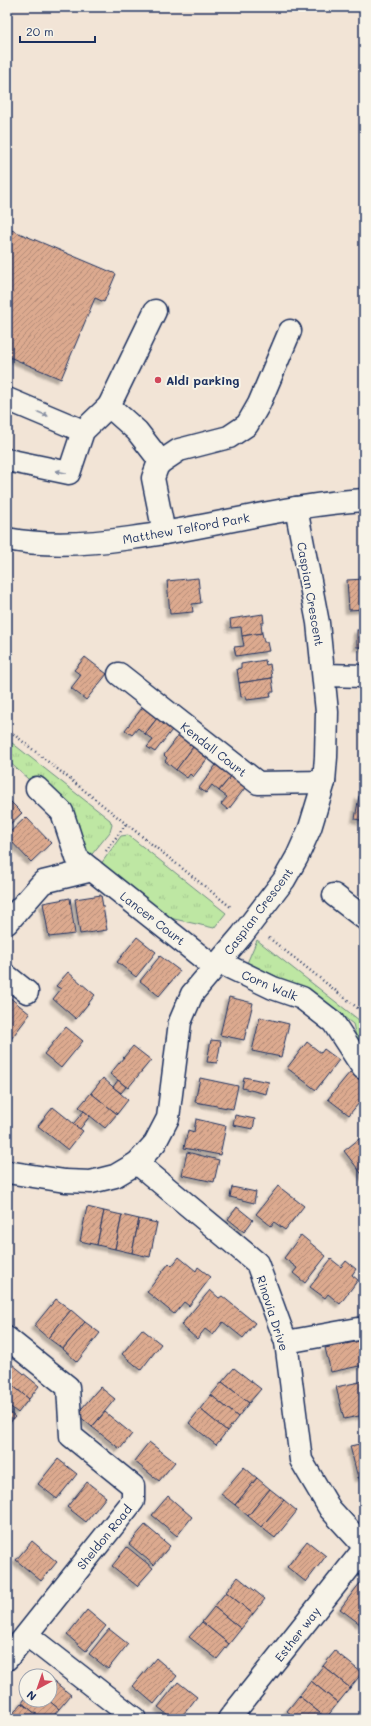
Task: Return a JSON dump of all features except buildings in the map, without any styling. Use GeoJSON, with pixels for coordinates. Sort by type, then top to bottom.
{"type":"FeatureCollection","features":[{"type":"Feature","properties":{"kind":"street"},"geometry":{"type":"LineString","coordinates":[[7,460],[69,474],[83,431],[109,406],[155,311]]}},
{"type":"Feature","properties":{"kind":"street"},"geometry":{"type":"LineString","coordinates":[[164,533],[154,478],[154,472],[160,462],[179,450],[229,437],[247,425],[259,404],[290,331]]}},
{"type":"Feature","properties":{"kind":"street"},"geometry":{"type":"LineString","coordinates":[[7,399],[83,431]]}},
{"type":"Feature","properties":{"kind":"street"},"geometry":{"type":"LineString","coordinates":[[109,406],[137,432],[160,462]]}},
{"type":"Feature","properties":{"kind":"street","name":"Matthew Telford Park"},"geometry":{"type":"LineString","coordinates":[[7,539],[60,545],[104,542],[164,533],[296,508],[364,500]]}},
{"type":"Feature","properties":{"kind":"street","name":"Caspian Crescent"},"geometry":{"type":"LineString","coordinates":[[7,1172],[65,1181],[91,1182],[115,1176],[137,1163],[155,1143],[168,1118],[180,1022],[192,994],[242,935],[284,880],[297,857],[310,828],[324,782],[327,712],[318,623],[296,508]]}},
{"type":"Feature","properties":{"kind":"street","name":"Kendall Court"},"geometry":{"type":"LineString","coordinates":[[119,674],[258,783],[324,782]]}},
{"type":"Feature","properties":{"kind":"street"},"geometry":{"type":"LineString","coordinates":[[324,675],[364,676]]}},
{"type":"Feature","properties":{"kind":"street","name":"Lancer Court"},"geometry":{"type":"LineString","coordinates":[[38,788],[62,812],[77,858],[217,964]]}},
{"type":"Feature","properties":{"kind":"street"},"geometry":{"type":"LineString","coordinates":[[7,923],[44,882],[92,870]]}},
{"type":"Feature","properties":{"kind":"street"},"geometry":{"type":"LineString","coordinates":[[334,894],[364,918]]}},
{"type":"Feature","properties":{"kind":"street","name":"Corn Walk"},"geometry":{"type":"LineString","coordinates":[[217,964],[273,988],[302,998],[333,1022],[363,1068]]}},
{"type":"Feature","properties":{"kind":"street"},"geometry":{"type":"LineString","coordinates":[[7,976],[27,992]]}},
{"type":"Feature","properties":{"kind":"street","name":"Rinovia Drive"},"geometry":{"type":"LineString","coordinates":[[137,1163],[257,1263],[286,1342],[301,1460],[330,1509],[364,1548]]}},
{"type":"Feature","properties":{"kind":"street"},"geometry":{"type":"LineString","coordinates":[[286,1342],[364,1328]]}},
{"type":"Feature","properties":{"kind":"street","name":"Sheldon Road"},"geometry":{"type":"LineString","coordinates":[[7,1338],[68,1387],[70,1436],[133,1486],[133,1501],[7,1659]]}},
{"type":"Feature","properties":{"kind":"street","name":"Esther way"},"geometry":{"type":"LineString","coordinates":[[229,1719],[364,1548]]}},
{"type":"Feature","properties":{"kind":"street"},"geometry":{"type":"LineString","coordinates":[[27,1635],[135,1719]]}},
{"type":"Feature","properties":{"kind":"path"},"geometry":{"type":"LineString","coordinates":[[7,729],[364,1013]]}},
{"type":"Feature","properties":{"kind":"path"},"geometry":{"type":"LineString","coordinates":[[92,870],[126,824]]}},
{"type":"Feature","properties":{"kind":"green space"},"geometry":{"type":"Polygon","coordinates":[[[7,739],[110,820],[112,825],[110,832],[88,859],[57,796],[28,779],[7,760],[7,739]]]}},
{"type":"Feature","properties":{"kind":"green space"},"geometry":{"type":"Polygon","coordinates":[[[128,835],[226,913],[214,928],[161,916],[98,868],[121,836],[128,835]]]}},
{"type":"Feature","properties":{"kind":"green space"},"geometry":{"type":"Polygon","coordinates":[[[257,940],[364,1024],[364,1054],[357,1040],[353,1024],[344,1017],[303,992],[301,988],[247,963],[257,940]]]}},
{"type":"Feature","properties":{"kind":"place","name":"Aldi parking"},"geometry":{"type":"Point","coordinates":[158,380]}}]}
